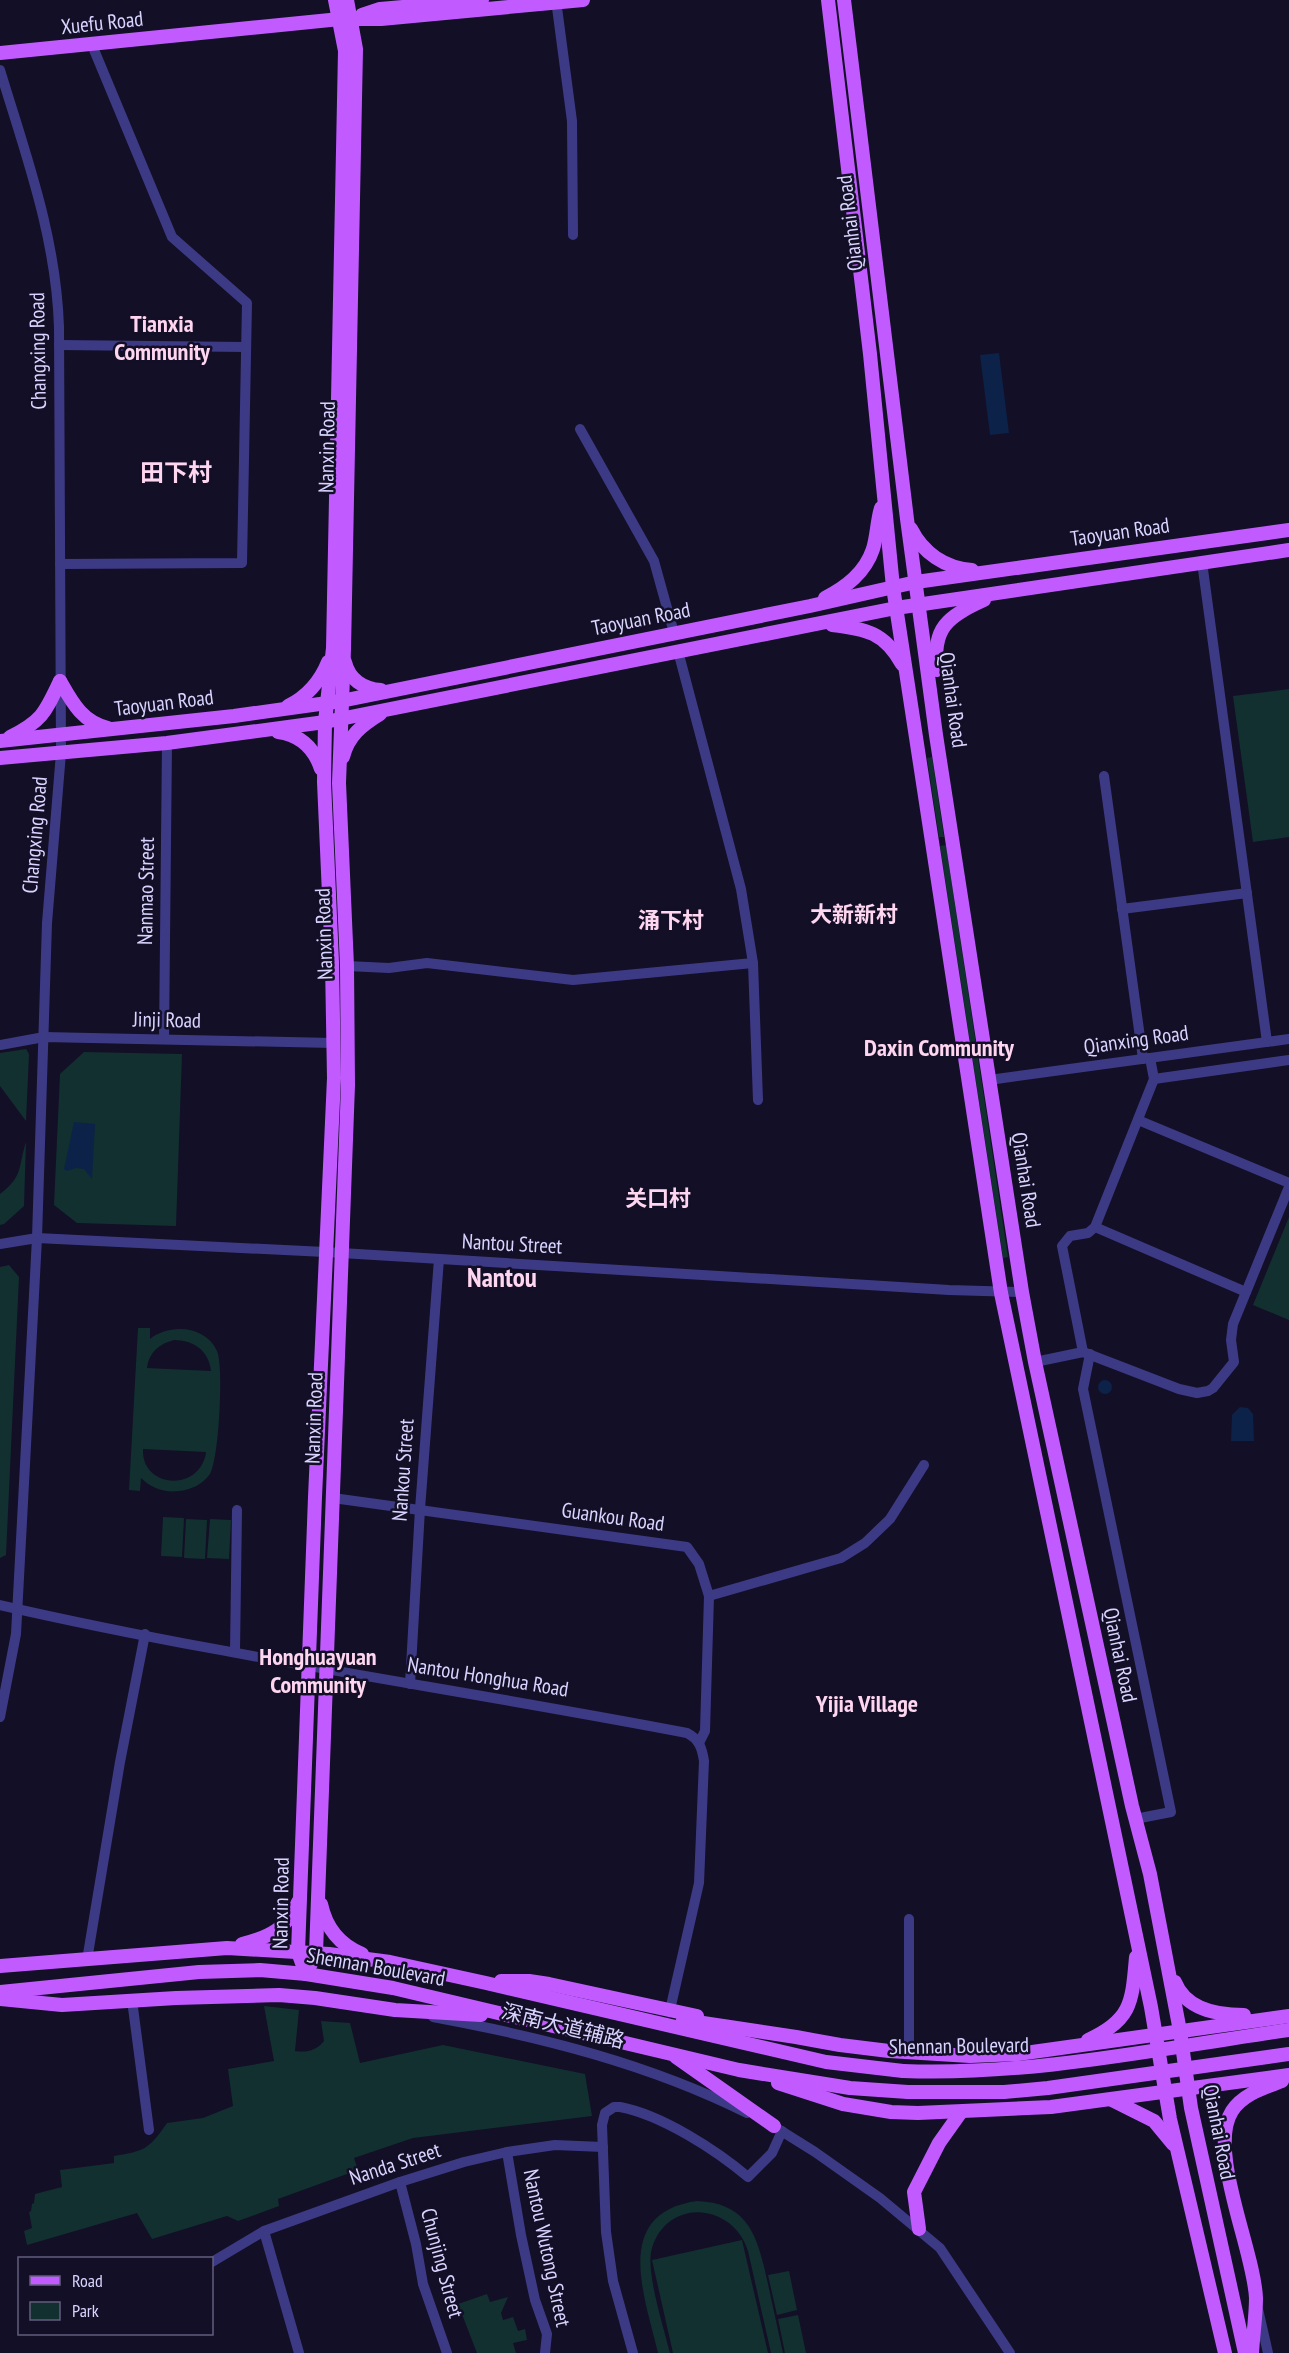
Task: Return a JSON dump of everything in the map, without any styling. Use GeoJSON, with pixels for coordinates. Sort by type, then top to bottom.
{"type":"FeatureCollection","features":[{"type":"Feature","properties":{"kind":"main road","name":"Nanxin Road"},"geometry":{"type":"LineString","coordinates":[[335,0],[346,19]]}},
{"type":"Feature","properties":{"kind":"main road","name":"Nanxin Road"},"geometry":{"type":"LineString","coordinates":[[306,1974],[316,1953],[348,1085],[347,966],[325,722],[334,702],[338,649],[347,0]]}},
{"type":"Feature","properties":{"kind":"main road","name":"Xuefu Road"},"geometry":{"type":"LineString","coordinates":[[346,19],[380,9],[482,0]]}},
{"type":"Feature","properties":{"kind":"main road","name":"Xuefu Road"},"geometry":{"type":"LineString","coordinates":[[0,53],[346,19],[381,19],[583,0]]}},
{"type":"Feature","properties":{"kind":"main road","name":"Qianhai Road"},"geometry":{"type":"LineString","coordinates":[[828,0],[870,354],[893,586],[1001,1293],[1137,1940],[1176,2148],[1225,2353]]}},
{"type":"Feature","properties":{"kind":"main road","name":"Qianhai Road"},"geometry":{"type":"LineString","coordinates":[[844,0],[907,519],[936,735],[1022,1292],[1035,1362],[1135,1819],[1150,1874],[1180,2031],[1188,2089],[1245,2353]]}},
{"type":"Feature","properties":{"kind":"main road"},"geometry":{"type":"LineString","coordinates":[[810,606],[848,585],[864,566],[872,551],[884,497]]}},
{"type":"Feature","properties":{"kind":"main road"},"geometry":{"type":"LineString","coordinates":[[907,519],[918,542],[939,561],[960,569],[1001,570]]}},
{"type":"Feature","properties":{"kind":"main road","name":"Taoyuan Road"},"geometry":{"type":"LineString","coordinates":[[2,740],[61,736],[334,702],[810,606],[893,586],[1289,530]]}},
{"type":"Feature","properties":{"kind":"main road","name":"Taoyuan Road"},"geometry":{"type":"LineString","coordinates":[[0,758],[167,743],[325,722],[896,608],[1289,550]]}},
{"type":"Feature","properties":{"kind":"main road"},"geometry":{"type":"LineString","coordinates":[[936,735],[938,686],[935,655],[938,633],[952,617],[967,607],[1005,592]]}},
{"type":"Feature","properties":{"kind":"main road"},"geometry":{"type":"LineString","coordinates":[[818,624],[865,630],[877,635],[895,651],[906,671]]}},
{"type":"Feature","properties":{"kind":"main road"},"geometry":{"type":"LineString","coordinates":[[338,649],[355,681],[375,690],[392,691]]}},
{"type":"Feature","properties":{"kind":"main road"},"geometry":{"type":"LineString","coordinates":[[274,711],[298,701],[308,693],[338,649]]}},
{"type":"Feature","properties":{"kind":"main road"},"geometry":{"type":"LineString","coordinates":[[60,681],[84,717],[104,727],[118,729]]}},
{"type":"Feature","properties":{"kind":"main road"},"geometry":{"type":"LineString","coordinates":[[2,740],[29,728],[40,719],[60,681]]}},
{"type":"Feature","properties":{"kind":"main road","name":"Nanxin Road"},"geometry":{"type":"LineString","coordinates":[[306,1974],[298,1952],[332,1125],[331,782],[340,719],[334,702]]}},
{"type":"Feature","properties":{"kind":"main road"},"geometry":{"type":"LineString","coordinates":[[331,782],[351,737],[367,722],[385,711]]}},
{"type":"Feature","properties":{"kind":"main road"},"geometry":{"type":"LineString","coordinates":[[264,730],[285,733],[304,742],[316,756],[331,782]]}},
{"type":"Feature","properties":{"kind":"main road"},"geometry":{"type":"LineString","coordinates":[[227,1948],[267,1936],[283,1926],[292,1914],[302,1888]]}},
{"type":"Feature","properties":{"kind":"main road"},"geometry":{"type":"LineString","coordinates":[[319,1888],[326,1918],[342,1943],[364,1956],[390,1962]]}},
{"type":"Feature","properties":{"kind":"main road"},"geometry":{"type":"LineString","coordinates":[[1052,2050],[1085,2042],[1105,2032],[1122,2018],[1132,1995],[1137,1940]]}},
{"type":"Feature","properties":{"kind":"main road","name":"Shennan Boulevard"},"geometry":{"type":"LineString","coordinates":[[0,1966],[227,1948],[316,1953],[390,1962],[826,2062],[903,2071],[958,2072],[1015,2068],[1289,2030]]}},
{"type":"Feature","properties":{"kind":"main road"},"geometry":{"type":"LineString","coordinates":[[1167,1963],[1177,1987],[1185,1998],[1207,2011],[1237,2015],[1289,2015]]}},
{"type":"Feature","properties":{"kind":"main road","name":"Shennan Boulevard"},"geometry":{"type":"LineString","coordinates":[[0,1992],[199,1972],[260,1970],[306,1974],[393,1988],[739,2070],[850,2088],[908,2092],[1004,2092],[1048,2088],[1289,2054]]}},
{"type":"Feature","properties":{"kind":"main road","name":"深南大道辅路"},"geometry":{"type":"LineString","coordinates":[[486,1983],[509,1980],[529,1981],[796,2037]]}},
{"type":"Feature","properties":{"kind":"main road","name":"深南大道辅路"},"geometry":{"type":"LineString","coordinates":[[0,1999],[62,2005],[228,1995],[279,1995],[395,2010]]}},
{"type":"Feature","properties":{"kind":"main road","name":"Shennan Boulevard"},"geometry":{"type":"LineString","coordinates":[[598,2008],[840,2045],[909,2053],[970,2056],[1052,2050],[1289,2015]]}},
{"type":"Feature","properties":{"kind":"main road"},"geometry":{"type":"LineString","coordinates":[[395,2010],[522,2018]]}},
{"type":"Feature","properties":{"kind":"main road"},"geometry":{"type":"LineString","coordinates":[[669,2053],[778,2128]]}},
{"type":"Feature","properties":{"kind":"main road","name":"Shennan Boulevard"},"geometry":{"type":"LineString","coordinates":[[739,2070],[817,2097],[859,2107],[909,2113],[1050,2107],[1289,2077]]}},
{"type":"Feature","properties":{"kind":"main road"},"geometry":{"type":"LineString","coordinates":[[1252,2353],[1256,2297],[1225,2157],[1224,2132],[1231,2112],[1245,2097],[1289,2077]]}},
{"type":"Feature","properties":{"kind":"main road"},"geometry":{"type":"LineString","coordinates":[[1110,2099],[1154,2121],[1176,2148]]}},
{"type":"Feature","properties":{"kind":"main road"},"geometry":{"type":"LineString","coordinates":[[919,2229],[914,2192],[939,2143],[961,2112]]}},
{"type":"Feature","properties":{"kind":"street"},"geometry":{"type":"LineString","coordinates":[[556,1],[572,121],[573,235]]}},
{"type":"Feature","properties":{"kind":"street"},"geometry":{"type":"LineString","coordinates":[[60,564],[242,563],[247,303],[172,237],[92,45]]}},
{"type":"Feature","properties":{"kind":"street","name":"Changxing Road"},"geometry":{"type":"LineString","coordinates":[[0,70],[49,236],[56,281],[59,345],[61,736],[47,923],[37,1238],[16,1634],[0,1717]]}},
{"type":"Feature","properties":{"kind":"street"},"geometry":{"type":"LineString","coordinates":[[59,345],[246,347]]}},
{"type":"Feature","properties":{"kind":"street"},"geometry":{"type":"LineString","coordinates":[[580,429],[654,561],[674,633]]}},
{"type":"Feature","properties":{"kind":"street"},"geometry":{"type":"LineString","coordinates":[[1202,562],[1267,1042]]}},
{"type":"Feature","properties":{"kind":"street"},"geometry":{"type":"LineString","coordinates":[[678,651],[741,889],[753,963],[758,1100]]}},
{"type":"Feature","properties":{"kind":"street","name":"Nanmao Street"},"geometry":{"type":"LineString","coordinates":[[164,1039],[167,743]]}},
{"type":"Feature","properties":{"kind":"street"},"geometry":{"type":"LineString","coordinates":[[1104,776],[1122,909],[1147,1059],[1154,1079],[1095,1227],[1088,1233],[1070,1236],[1064,1241],[1062,1250],[1087,1353],[1083,1389],[1171,1812],[1135,1819]]}},
{"type":"Feature","properties":{"kind":"street"},"geometry":{"type":"LineString","coordinates":[[1122,909],[1247,892]]}},
{"type":"Feature","properties":{"kind":"street"},"geometry":{"type":"LineString","coordinates":[[347,966],[389,968],[427,963],[573,980],[753,963]]}},
{"type":"Feature","properties":{"kind":"street","name":"Jinji Road"},"geometry":{"type":"LineString","coordinates":[[0,1045],[44,1037],[333,1043]]}},
{"type":"Feature","properties":{"kind":"street","name":"Qianxing Road"},"geometry":{"type":"LineString","coordinates":[[989,1080],[1289,1039]]}},
{"type":"Feature","properties":{"kind":"street"},"geometry":{"type":"LineString","coordinates":[[1154,1079],[1289,1060]]}},
{"type":"Feature","properties":{"kind":"street"},"geometry":{"type":"LineString","coordinates":[[1035,1362],[1087,1353],[1179,1389],[1197,1393],[1208,1391],[1234,1362],[1231,1332],[1289,1185],[1138,1120]]}},
{"type":"Feature","properties":{"kind":"street"},"geometry":{"type":"LineString","coordinates":[[1095,1227],[1246,1292]]}},
{"type":"Feature","properties":{"kind":"street","name":"Nantou Street"},"geometry":{"type":"LineString","coordinates":[[0,1244],[37,1238],[325,1252],[1001,1293],[1022,1292]]}},
{"type":"Feature","properties":{"kind":"street","name":"Nankou Street"},"geometry":{"type":"LineString","coordinates":[[410,1684],[420,1509],[439,1259]]}},
{"type":"Feature","properties":{"kind":"street"},"geometry":{"type":"LineString","coordinates":[[709,1596],[841,1558],[857,1548],[890,1519],[924,1464]]}},
{"type":"Feature","properties":{"kind":"street","name":"Guankou Road"},"geometry":{"type":"LineString","coordinates":[[333,1498],[687,1547],[699,1564],[709,1596],[705,1731],[699,1743]]}},
{"type":"Feature","properties":{"kind":"street"},"geometry":{"type":"LineString","coordinates":[[236,1652],[237,1510]]}},
{"type":"Feature","properties":{"kind":"street","name":"Nantou Honghua Road"},"geometry":{"type":"LineString","coordinates":[[0,1605],[308,1666],[687,1733],[695,1737],[699,1743]]}},
{"type":"Feature","properties":{"kind":"street"},"geometry":{"type":"LineString","coordinates":[[87,1960],[120,1761],[145,1634]]}},
{"type":"Feature","properties":{"kind":"street"},"geometry":{"type":"LineString","coordinates":[[670,2010],[699,1882],[704,1761],[699,1743]]}},
{"type":"Feature","properties":{"kind":"street"},"geometry":{"type":"LineString","coordinates":[[909,1919],[909,2053]]}},
{"type":"Feature","properties":{"kind":"street"},"geometry":{"type":"LineString","coordinates":[[132,2001],[149,2130]]}},
{"type":"Feature","properties":{"kind":"street","name":"深南大道辅路"},"geometry":{"type":"LineString","coordinates":[[395,2010],[578,2049],[635,2066],[684,2084],[778,2128],[880,2198],[940,2248],[1010,2353]]}},
{"type":"Feature","properties":{"kind":"street"},"geometry":{"type":"LineString","coordinates":[[633,2353],[613,2282],[606,2232],[603,2147],[605,2113],[615,2107],[629,2108],[657,2120],[722,2156],[748,2177],[772,2153],[778,2128]]}},
{"type":"Feature","properties":{"kind":"street","name":"Nanda Street"},"geometry":{"type":"LineString","coordinates":[[213,2261],[264,2231],[400,2182],[464,2162],[507,2152],[555,2145],[603,2147]]}},
{"type":"Feature","properties":{"kind":"street","name":"Nantou Wutong Street"},"geometry":{"type":"LineString","coordinates":[[507,2152],[521,2235],[536,2300],[548,2334],[545,2353]]}},
{"type":"Feature","properties":{"kind":"street","name":"Chunjing Street"},"geometry":{"type":"LineString","coordinates":[[400,2182],[416,2244],[423,2284],[447,2353]]}},
{"type":"Feature","properties":{"kind":"street"},"geometry":{"type":"LineString","coordinates":[[264,2231],[299,2353]]}},
{"type":"Feature","properties":{"kind":"street"},"geometry":{"type":"LineString","coordinates":[[1256,2297],[1268,2353]]}},
{"type":"Feature","properties":{"kind":"green space"},"geometry":{"type":"Polygon","coordinates":[[[1289,689],[1289,837],[1253,842],[1233,696],[1289,689]]]}},
{"type":"Feature","properties":{"kind":"green space"},"geometry":{"type":"Polygon","coordinates":[[[932,757],[944,837],[939,837],[927,758],[932,757]]]}},
{"type":"Feature","properties":{"kind":"green space"},"geometry":{"type":"Polygon","coordinates":[[[946,845],[1008,1257],[1003,1258],[940,846],[946,845]]]}},
{"type":"Feature","properties":{"kind":"green space"},"geometry":{"type":"Polygon","coordinates":[[[26,1049],[29,1054],[26,1121],[0,1086],[0,1053],[26,1049]]]}},
{"type":"Feature","properties":{"kind":"green space"},"geometry":{"type":"Polygon","coordinates":[[[84,1052],[182,1054],[176,1226],[77,1223],[54,1205],[60,1074],[84,1052]]]}},
{"type":"Feature","properties":{"kind":"green space"},"geometry":{"type":"Polygon","coordinates":[[[26,1142],[24,1206],[0,1225],[0,1194],[17,1176],[26,1142]]]}},
{"type":"Feature","properties":{"kind":"green space"},"geometry":{"type":"Polygon","coordinates":[[[1289,1217],[1289,1320],[1253,1305],[1289,1217]]]}},
{"type":"Feature","properties":{"kind":"green space"},"geometry":{"type":"Polygon","coordinates":[[[9,1265],[19,1277],[6,1555],[0,1558],[0,1267],[9,1265]]]}},
{"type":"Feature","properties":{"kind":"green space"},"geometry":{"type":"Polygon","coordinates":[[[138,1328],[150,1328],[150,1339],[158,1334],[177,1329],[205,1336],[217,1351],[220,1375],[218,1433],[210,1474],[200,1484],[183,1490],[158,1489],[141,1478],[140,1491],[129,1490],[138,1328]],[[174,1340],[156,1350],[150,1357],[147,1368],[211,1371],[204,1352],[188,1342],[174,1340]],[[143,1449],[145,1462],[151,1472],[171,1481],[182,1480],[193,1475],[201,1466],[206,1453],[206,1452],[143,1449]]]}},
{"type":"Feature","properties":{"kind":"green space"},"geometry":{"type":"Polygon","coordinates":[[[163,1517],[184,1518],[182,1557],[161,1556],[163,1517]]]}},
{"type":"Feature","properties":{"kind":"green space"},"geometry":{"type":"Polygon","coordinates":[[[186,1519],[207,1520],[205,1559],[184,1558],[186,1519]]]}},
{"type":"Feature","properties":{"kind":"green space"},"geometry":{"type":"Polygon","coordinates":[[[210,1519],[231,1520],[229,1559],[207,1558],[210,1519]]]}},
{"type":"Feature","properties":{"kind":"green space"},"geometry":{"type":"Polygon","coordinates":[[[264,2006],[299,2010],[295,2051],[311,2050],[324,2041],[321,2021],[350,2023],[360,2063],[443,2045],[585,2074],[592,2116],[413,2138],[354,2158],[358,2170],[278,2199],[279,2206],[238,2221],[227,2216],[152,2239],[137,2213],[27,2245],[24,2231],[32,2228],[29,2212],[34,2203],[35,2194],[62,2187],[60,2170],[114,2163],[114,2156],[140,2150],[150,2144],[167,2123],[203,2118],[233,2106],[228,2069],[274,2061],[264,2006]]]}},
{"type":"Feature","properties":{"kind":"green space"},"geometry":{"type":"Polygon","coordinates":[[[697,2201],[715,2203],[729,2209],[741,2217],[749,2227],[760,2253],[783,2353],[771,2353],[748,2251],[740,2235],[729,2223],[700,2212],[685,2214],[672,2220],[660,2232],[652,2248],[653,2285],[670,2353],[658,2353],[642,2283],[640,2261],[643,2240],[653,2222],[670,2209],[697,2201]]]}},
{"type":"Feature","properties":{"kind":"green space"},"geometry":{"type":"Polygon","coordinates":[[[742,2240],[768,2353],[673,2353],[652,2260],[742,2240]]]}},
{"type":"Feature","properties":{"kind":"green space"},"geometry":{"type":"Polygon","coordinates":[[[789,2271],[797,2310],[777,2315],[768,2275],[789,2271]]]}},
{"type":"Feature","properties":{"kind":"green space"},"geometry":{"type":"Polygon","coordinates":[[[487,2294],[490,2302],[508,2297],[501,2313],[503,2320],[513,2317],[518,2331],[525,2329],[527,2340],[513,2343],[516,2353],[477,2353],[458,2304],[487,2294]]]}},
{"type":"Feature","properties":{"kind":"green space"},"geometry":{"type":"Polygon","coordinates":[[[798,2315],[806,2353],[785,2353],[778,2319],[798,2315]]]}},
{"type":"Feature","properties":{"kind":"water"},"geometry":{"type":"Polygon","coordinates":[[[999,353],[1009,433],[990,435],[980,355],[999,353]]]}},
{"type":"Feature","properties":{"kind":"water"},"geometry":{"type":"Polygon","coordinates":[[[74,1122],[95,1124],[92,1179],[84,1169],[76,1168],[67,1171],[64,1169],[74,1122]]]}},
{"type":"Feature","properties":{"kind":"water"},"geometry":{"type":"Polygon","coordinates":[[[1102,1380],[1108,1380],[1112,1387],[1108,1394],[1102,1394],[1098,1390],[1098,1384],[1102,1380]]]}},
{"type":"Feature","properties":{"kind":"water"},"geometry":{"type":"Polygon","coordinates":[[[1240,1407],[1248,1408],[1253,1414],[1254,1441],[1231,1441],[1232,1415],[1240,1407]]]}},
{"type":"Feature","properties":{"kind":"district","name":"Tianxia Community"},"geometry":{"type":"Point","coordinates":[162,338]}},
{"type":"Feature","properties":{"kind":"district","name":"田下村"},"geometry":{"type":"Point","coordinates":[176,473]}},
{"type":"Feature","properties":{"kind":"district","name":"大新新村"},"geometry":{"type":"Point","coordinates":[854,914]}},
{"type":"Feature","properties":{"kind":"district","name":"涌下村"},"geometry":{"type":"Point","coordinates":[671,920]}},
{"type":"Feature","properties":{"kind":"district","name":"Daxin Community"},"geometry":{"type":"Point","coordinates":[939,1048]}},
{"type":"Feature","properties":{"kind":"district","name":"关口村"},"geometry":{"type":"Point","coordinates":[658,1198]}},
{"type":"Feature","properties":{"kind":"district","name":"Nantou"},"geometry":{"type":"Point","coordinates":[502,1278]}},
{"type":"Feature","properties":{"kind":"district","name":"Honghuayuan Community"},"geometry":{"type":"Point","coordinates":[318,1671]}},
{"type":"Feature","properties":{"kind":"district","name":"Yijia Village"},"geometry":{"type":"Point","coordinates":[867,1704]}}]}
